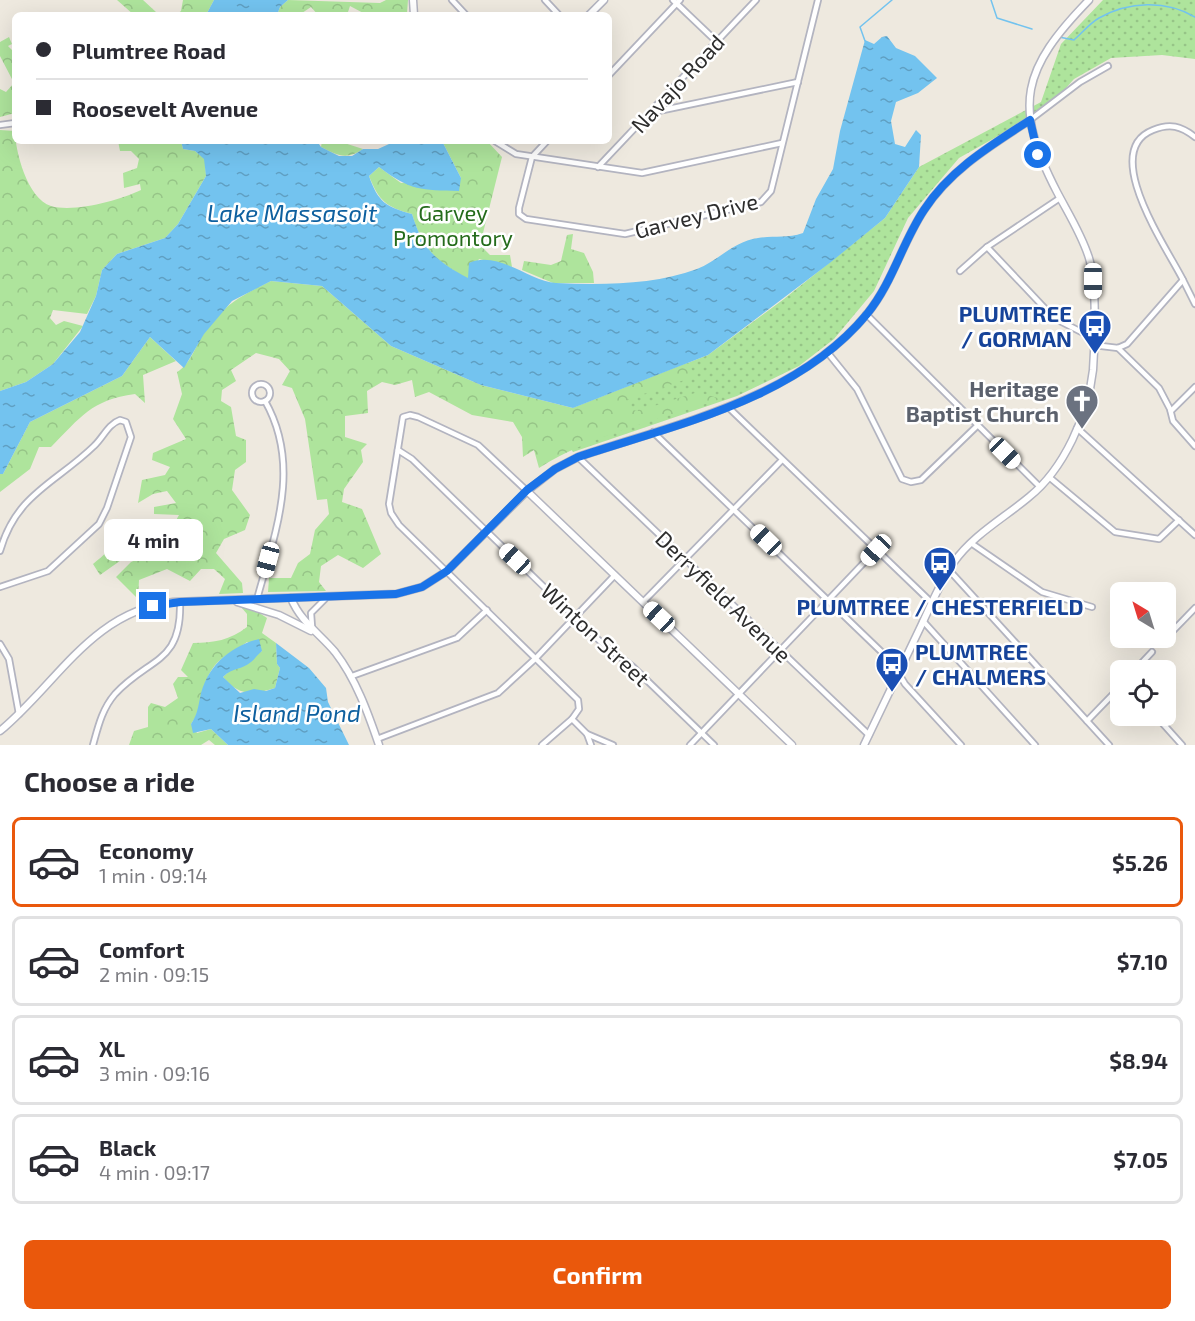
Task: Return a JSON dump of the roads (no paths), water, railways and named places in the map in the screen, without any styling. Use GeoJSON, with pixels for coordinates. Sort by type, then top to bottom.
{"type":"FeatureCollection","features":[{"type":"Feature","properties":{"kind":"main road"},"geometry":{"type":"LineString","coordinates":[[592,12],[604,0]]}},
{"type":"Feature","properties":{"kind":"main road"},"geometry":{"type":"LineString","coordinates":[[864,745],[949,570],[971,543],[1040,487],[1049,477],[1076,428],[1090,388],[1093,341],[1090,265],[1036,150],[1030,120],[1032,88],[1042,57],[1060,30],[1089,0]]}},
{"type":"Feature","properties":{"kind":"main road"},"geometry":{"type":"LineString","coordinates":[[0,731],[19,714],[77,651],[107,626],[141,609],[180,602],[396,594],[422,587],[447,571],[527,490],[555,469],[578,457],[728,407],[795,376],[828,353],[866,314],[888,284],[922,212],[941,187],[973,157],[1030,120]]}},
{"type":"Feature","properties":{"kind":"main road"},"geometry":{"type":"LineString","coordinates":[[527,490],[792,745]]}},
{"type":"Feature","properties":{"kind":"main road"},"geometry":{"type":"LineString","coordinates":[[291,598],[296,610],[352,676],[378,742]]}},
{"type":"Feature","properties":{"kind":"main road"},"geometry":{"type":"LineString","coordinates":[[228,600],[279,615],[314,632]]}},
{"type":"Feature","properties":{"kind":"street"},"geometry":{"type":"LineString","coordinates":[[452,0],[463,12]]}},
{"type":"Feature","properties":{"kind":"street"},"geometry":{"type":"LineString","coordinates":[[545,0],[556,12]]}},
{"type":"Feature","properties":{"kind":"street","name":"Navajo Road"},"geometry":{"type":"LineString","coordinates":[[598,166],[756,0]]}},
{"type":"Feature","properties":{"kind":"street","name":"Garvey Drive"},"geometry":{"type":"LineString","coordinates":[[532,157],[519,208],[523,218],[622,234],[763,201],[771,193],[818,0]]}},
{"type":"Feature","properties":{"kind":"street"},"geometry":{"type":"LineString","coordinates":[[612,72],[677,1],[716,41]]}},
{"type":"Feature","properties":{"kind":"street"},"geometry":{"type":"LineString","coordinates":[[1030,120],[1080,82],[1108,66]]}},
{"type":"Feature","properties":{"kind":"street"},"geometry":{"type":"LineString","coordinates":[[649,113],[798,82]]}},
{"type":"Feature","properties":{"kind":"street"},"geometry":{"type":"LineString","coordinates":[[1195,137],[1183,128],[1166,125],[1144,133],[1133,148],[1130,166],[1137,191],[1195,304]]}},
{"type":"Feature","properties":{"kind":"street"},"geometry":{"type":"LineString","coordinates":[[499,144],[510,152],[532,157],[642,173],[782,142]]}},
{"type":"Feature","properties":{"kind":"street"},"geometry":{"type":"LineString","coordinates":[[532,157],[544,144]]}},
{"type":"Feature","properties":{"kind":"street"},"geometry":{"type":"LineString","coordinates":[[960,271],[987,247],[1060,198]]}},
{"type":"Feature","properties":{"kind":"street"},"geometry":{"type":"LineString","coordinates":[[987,247],[1054,318],[1093,341],[1118,348],[1160,387],[1173,421],[1179,431],[1195,446]]}},
{"type":"Feature","properties":{"kind":"street"},"geometry":{"type":"LineString","coordinates":[[1118,348],[1127,344],[1183,280]]}},
{"type":"Feature","properties":{"kind":"street"},"geometry":{"type":"LineString","coordinates":[[866,314],[1040,487]]}},
{"type":"Feature","properties":{"kind":"street"},"geometry":{"type":"LineString","coordinates":[[828,353],[857,389],[902,479],[911,482],[921,480],[978,425]]}},
{"type":"Feature","properties":{"kind":"street"},"geometry":{"type":"LineString","coordinates":[[1171,411],[1195,387]]}},
{"type":"Feature","properties":{"kind":"street"},"geometry":{"type":"LineString","coordinates":[[257,599],[284,498],[283,447],[265,401]]}},
{"type":"Feature","properties":{"kind":"street"},"geometry":{"type":"LineString","coordinates":[[728,407],[932,603]]}},
{"type":"Feature","properties":{"kind":"street"},"geometry":{"type":"LineString","coordinates":[[527,490],[478,445],[418,417],[410,415],[403,417],[389,504],[391,513],[399,525],[578,700],[579,710],[573,720],[542,745]]}},
{"type":"Feature","properties":{"kind":"street"},"geometry":{"type":"LineString","coordinates":[[0,550],[7,528],[16,512],[46,484],[92,448],[113,423],[120,420],[126,422],[131,437],[108,508],[99,524],[48,571],[0,587]]}},
{"type":"Feature","properties":{"kind":"street"},"geometry":{"type":"LineString","coordinates":[[1076,428],[1195,535]]}},
{"type":"Feature","properties":{"kind":"street"},"geometry":{"type":"LineString","coordinates":[[653,432],[892,662],[905,684],[959,744]]}},
{"type":"Feature","properties":{"kind":"street","name":"Winton Street"},"geometry":{"type":"LineString","coordinates":[[398,450],[412,459],[611,652],[632,666],[714,745]]}},
{"type":"Feature","properties":{"kind":"street","name":"Derryfield Avenue"},"geometry":{"type":"LineString","coordinates":[[578,457],[869,735]]}},
{"type":"Feature","properties":{"kind":"street"},"geometry":{"type":"LineString","coordinates":[[643,602],[782,460]]}},
{"type":"Feature","properties":{"kind":"street"},"geometry":{"type":"LineString","coordinates":[[1049,477],[1115,532],[1159,539],[1179,520]]}},
{"type":"Feature","properties":{"kind":"street"},"geometry":{"type":"LineString","coordinates":[[971,543],[1042,592],[1092,608]]}},
{"type":"Feature","properties":{"kind":"street"},"geometry":{"type":"LineString","coordinates":[[690,745],[876,550]]}},
{"type":"Feature","properties":{"kind":"street"},"geometry":{"type":"LineString","coordinates":[[949,570],[1109,745]]}},
{"type":"Feature","properties":{"kind":"street"},"geometry":{"type":"LineString","coordinates":[[378,742],[491,697],[506,687],[615,575]]}},
{"type":"Feature","properties":{"kind":"street"},"geometry":{"type":"LineString","coordinates":[[314,632],[311,613],[325,598]]}},
{"type":"Feature","properties":{"kind":"street"},"geometry":{"type":"LineString","coordinates":[[93,745],[100,717],[114,696],[127,683],[160,661],[171,648],[181,624],[180,602]]}},
{"type":"Feature","properties":{"kind":"street"},"geometry":{"type":"LineString","coordinates":[[352,676],[457,638],[487,610]]}},
{"type":"Feature","properties":{"kind":"street"},"geometry":{"type":"LineString","coordinates":[[1176,629],[1195,610]]}},
{"type":"Feature","properties":{"kind":"street"},"geometry":{"type":"LineString","coordinates":[[923,621],[1035,745]]}},
{"type":"Feature","properties":{"kind":"street"},"geometry":{"type":"LineString","coordinates":[[0,644],[9,659],[19,714]]}},
{"type":"Feature","properties":{"kind":"street"},"geometry":{"type":"LineString","coordinates":[[1144,660],[1152,652]]}},
{"type":"Feature","properties":{"kind":"street"},"geometry":{"type":"LineString","coordinates":[[1087,721],[1110,697]]}},
{"type":"Feature","properties":{"kind":"street"},"geometry":{"type":"LineString","coordinates":[[573,720],[587,734],[613,745]]}},
{"type":"Feature","properties":{"kind":"street"},"geometry":{"type":"LineString","coordinates":[[1165,726],[1182,745]]}},
{"type":"Feature","properties":{"kind":"street"},"geometry":{"type":"LineString","coordinates":[[587,734],[591,745]]}},
{"type":"Feature","properties":{"kind":"water"},"geometry":{"type":"Polygon","coordinates":[[[214,0],[288,0],[278,12],[208,12],[214,0]]]}},
{"type":"Feature","properties":{"kind":"water","name":"Lake Massasoit"},"geometry":{"type":"Polygon","coordinates":[[[887,36],[896,48],[915,56],[937,78],[918,93],[896,102],[891,121],[895,144],[905,147],[916,130],[921,135],[919,167],[885,218],[708,355],[573,408],[481,385],[391,346],[322,286],[271,281],[232,301],[204,334],[184,368],[150,337],[122,376],[30,422],[3,474],[0,474],[0,391],[26,382],[53,364],[80,332],[96,296],[102,270],[117,254],[165,238],[178,224],[206,176],[204,159],[195,151],[183,149],[182,144],[319,144],[339,156],[352,156],[363,149],[378,149],[389,144],[444,144],[461,178],[459,191],[417,188],[400,181],[379,167],[369,176],[376,192],[384,202],[412,214],[426,246],[447,266],[468,278],[469,263],[491,260],[556,283],[609,284],[646,281],[697,269],[749,240],[803,233],[816,199],[833,169],[840,131],[865,40],[874,44],[887,36]]]}},
{"type":"Feature","properties":{"kind":"water","name":"Island Pond"},"geometry":{"type":"Polygon","coordinates":[[[259,639],[262,651],[248,665],[223,677],[240,693],[254,689],[266,691],[275,688],[280,668],[277,664],[276,643],[309,668],[326,688],[328,702],[349,745],[228,745],[211,729],[193,733],[191,724],[195,718],[203,687],[214,668],[238,647],[259,639]]]}},
{"type":"Feature","properties":{"kind":"waterway"},"geometry":{"type":"LineString","coordinates":[[865,41],[860,27],[892,0]]}},
{"type":"Feature","properties":{"kind":"waterway"},"geometry":{"type":"LineString","coordinates":[[991,0],[997,18],[1032,29]]}},
{"type":"Feature","properties":{"kind":"waterway"},"geometry":{"type":"LineString","coordinates":[[1059,37],[1074,40],[1099,18],[1111,12],[1135,6],[1160,5],[1184,11],[1195,17]]}},
{"type":"Feature","properties":{"kind":"place","name":"PLUMTREE / GORMAN"},"geometry":{"type":"Point","coordinates":[1095,355]}},
{"type":"Feature","properties":{"kind":"place","name":"Heritage Baptist Church"},"geometry":{"type":"Point","coordinates":[1082,430]}},
{"type":"Feature","properties":{"kind":"place","name":"PLUMTREE / CHESTERFIELD"},"geometry":{"type":"Point","coordinates":[940,592]}},
{"type":"Feature","properties":{"kind":"place","name":"PLUMTREE / CHALMERS"},"geometry":{"type":"Point","coordinates":[892,693]}},
{"type":"Feature","properties":{"kind":"park label","name":"Garvey Promontory"},"geometry":{"type":"Point","coordinates":[453,224]}}]}
